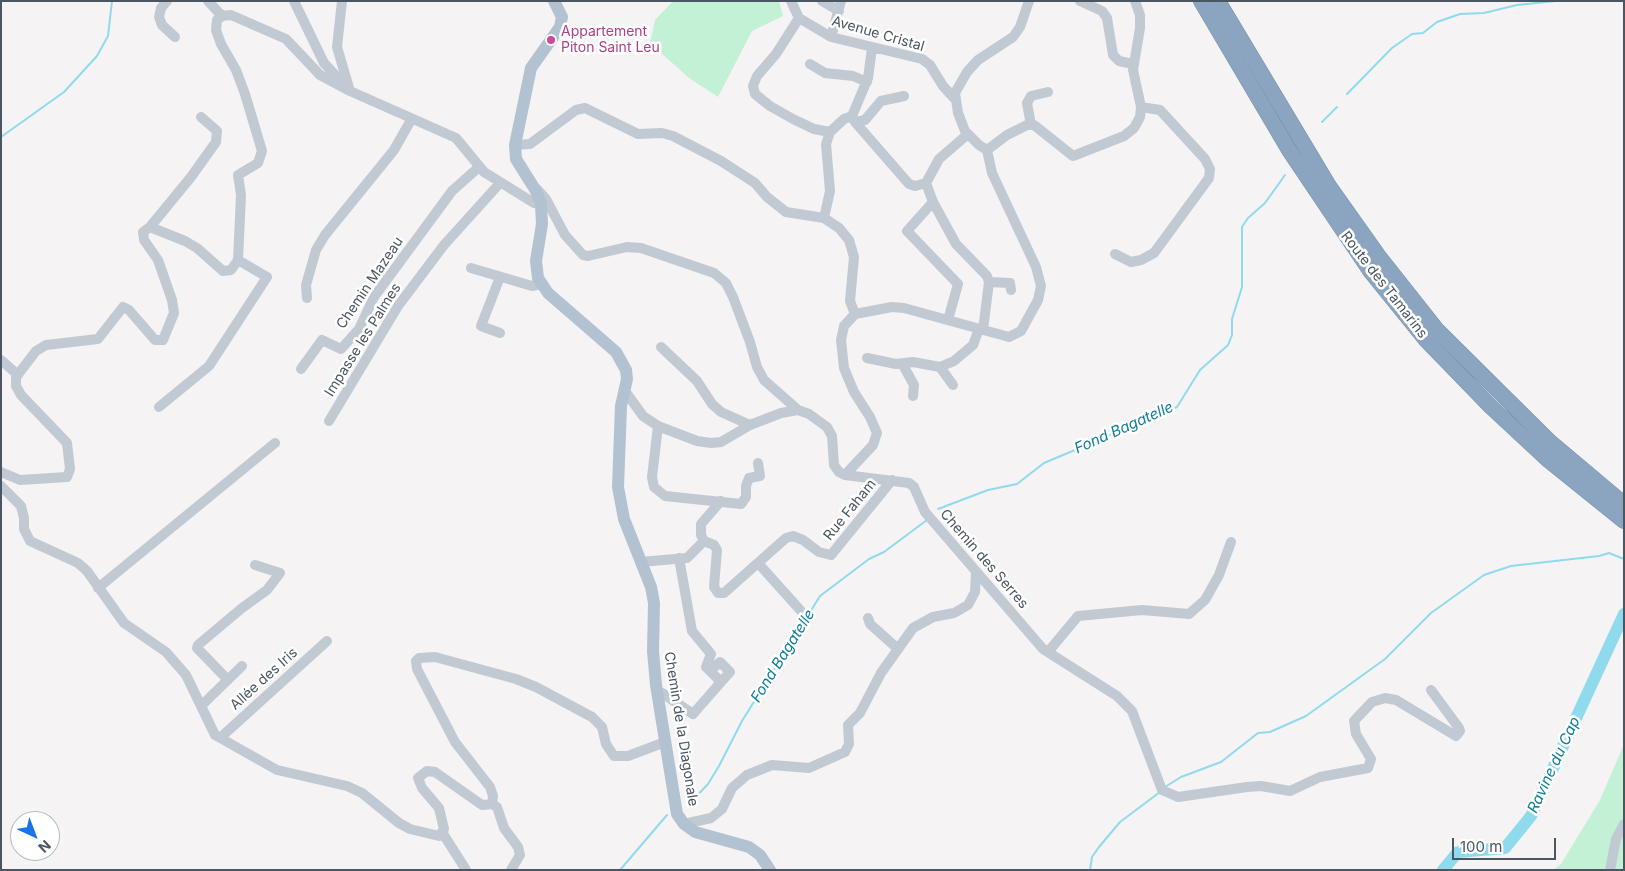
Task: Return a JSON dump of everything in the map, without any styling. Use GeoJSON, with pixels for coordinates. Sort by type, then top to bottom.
{"type":"FeatureCollection","features":[{"type":"Feature","properties":{"kind":"highway","name":"Route des Tamarins"},"geometry":{"type":"LineString","coordinates":[[1201,1],[1289,150],[1371,272],[1426,340],[1490,406],[1547,459],[1618,505]]}},
{"type":"Feature","properties":{"kind":"highway","name":"Route des Tamarins"},"geometry":{"type":"LineString","coordinates":[[1218,1],[1328,186],[1380,258],[1437,330],[1543,436],[1618,505],[1624,521]]}},
{"type":"Feature","properties":{"kind":"main road"},"geometry":{"type":"LineString","coordinates":[[541,284],[536,262],[542,224],[541,204],[532,184],[516,159],[515,145],[531,68],[561,22],[562,17],[554,1]]}},
{"type":"Feature","properties":{"kind":"main road","name":"Chemin de la Diagonale"},"geometry":{"type":"LineString","coordinates":[[541,284],[548,293],[616,352],[626,370],[627,379],[621,406],[618,487],[624,519],[651,587],[654,603],[653,651],[677,814],[684,824],[705,836],[749,847],[760,855],[770,870]]}},
{"type":"Feature","properties":{"kind":"street"},"geometry":{"type":"LineString","coordinates":[[167,1],[161,8],[159,18],[162,25],[175,37]]}},
{"type":"Feature","properties":{"kind":"street"},"geometry":{"type":"LineString","coordinates":[[208,1],[222,16]]}},
{"type":"Feature","properties":{"kind":"street"},"geometry":{"type":"LineString","coordinates":[[294,1],[324,63],[350,92]]}},
{"type":"Feature","properties":{"kind":"street"},"geometry":{"type":"LineString","coordinates":[[342,1],[337,47],[350,92]]}},
{"type":"Feature","properties":{"kind":"street"},"geometry":{"type":"LineString","coordinates":[[790,1],[799,18],[776,54],[757,76],[753,86],[755,94],[770,106],[794,119],[814,129],[830,132]]}},
{"type":"Feature","properties":{"kind":"street"},"geometry":{"type":"LineString","coordinates":[[822,1],[840,6],[831,37]]}},
{"type":"Feature","properties":{"kind":"street"},"geometry":{"type":"LineString","coordinates":[[954,98],[960,83],[978,60],[1012,37],[1020,27],[1029,1]]}},
{"type":"Feature","properties":{"kind":"street"},"geometry":{"type":"LineString","coordinates":[[1080,1],[1102,11],[1107,18],[1114,55],[1119,61],[1133,64]]}},
{"type":"Feature","properties":{"kind":"street"},"geometry":{"type":"LineString","coordinates":[[987,150],[1007,135],[1031,125],[1041,129],[1073,156],[1124,136],[1134,128],[1140,117],[1141,107],[1133,64],[1140,28],[1140,15],[1135,1]]}},
{"type":"Feature","properties":{"kind":"street"},"geometry":{"type":"LineString","coordinates":[[150,227],[198,248],[222,271],[231,270],[238,260],[241,195],[238,175],[258,163],[262,151],[245,94],[216,30],[217,20],[222,16],[231,15],[286,39],[320,75],[350,92],[456,138],[465,146],[479,167],[500,183],[541,204]]}},
{"type":"Feature","properties":{"kind":"street","name":"Avenue Cristal"},"geometry":{"type":"LineString","coordinates":[[799,18],[831,37],[926,62],[954,98],[958,114],[968,134]]}},
{"type":"Feature","properties":{"kind":"street"},"geometry":{"type":"LineString","coordinates":[[853,119],[867,82],[872,48]]}},
{"type":"Feature","properties":{"kind":"street"},"geometry":{"type":"LineString","coordinates":[[810,64],[825,73],[853,76],[867,82]]}},
{"type":"Feature","properties":{"kind":"street"},"geometry":{"type":"LineString","coordinates":[[1031,125],[1027,104],[1030,96],[1048,92]]}},
{"type":"Feature","properties":{"kind":"street"},"geometry":{"type":"LineString","coordinates":[[824,218],[830,191],[826,144],[830,132],[844,119],[868,119],[881,101],[904,96]]}},
{"type":"Feature","properties":{"kind":"street"},"geometry":{"type":"LineString","coordinates":[[1115,254],[1131,262],[1142,260],[1154,253],[1209,178],[1210,169],[1205,159],[1160,110],[1141,107]]}},
{"type":"Feature","properties":{"kind":"street"},"geometry":{"type":"LineString","coordinates":[[515,145],[530,144],[576,110],[585,108],[638,134],[674,136],[722,161],[755,183],[767,197],[786,212],[824,218],[839,228],[849,240],[854,257],[850,301],[855,314]]}},
{"type":"Feature","properties":{"kind":"street"},"geometry":{"type":"LineString","coordinates":[[1,472],[20,480],[67,477],[70,469],[67,443],[21,395],[16,386],[17,376],[36,351],[46,345],[98,339],[124,307],[129,310],[155,340],[163,340],[174,313],[172,300],[158,260],[144,240],[142,232],[150,227],[191,177],[216,142],[217,131],[201,117]]}},
{"type":"Feature","properties":{"kind":"street"},"geometry":{"type":"LineString","coordinates":[[532,184],[546,199],[565,235],[583,255],[588,256],[627,247],[641,248],[714,273],[726,283],[750,342],[757,367],[764,380],[798,410],[819,419],[827,427],[832,436],[834,465],[839,472],[845,475],[873,445],[876,433],[870,417],[854,392],[844,368],[841,340],[844,326],[855,314],[892,307],[1010,337],[1022,331],[1038,300],[1041,286],[1036,267],[992,173],[987,150],[968,134],[939,159],[926,183],[915,186],[909,184],[853,119]]}},
{"type":"Feature","properties":{"kind":"street"},"geometry":{"type":"LineString","coordinates":[[307,298],[306,285],[316,250],[325,235],[394,150],[411,120]]}},
{"type":"Feature","properties":{"kind":"street","name":"Chemin Mazeau"},"geometry":{"type":"LineString","coordinates":[[301,369],[322,340],[341,348],[358,329],[374,297],[452,191],[479,167]]}},
{"type":"Feature","properties":{"kind":"street","name":"Impasse les Palmes"},"geometry":{"type":"LineString","coordinates":[[329,421],[398,306],[444,245],[500,183]]}},
{"type":"Feature","properties":{"kind":"street"},"geometry":{"type":"LineString","coordinates":[[867,358],[903,365],[914,362],[940,367],[954,361],[973,345],[982,330],[989,282],[984,272],[960,250],[933,202],[926,183]]}},
{"type":"Feature","properties":{"kind":"street"},"geometry":{"type":"LineString","coordinates":[[933,202],[907,231],[958,284],[948,320]]}},
{"type":"Feature","properties":{"kind":"street"},"geometry":{"type":"LineString","coordinates":[[159,407],[209,366],[267,277],[238,260]]}},
{"type":"Feature","properties":{"kind":"street"},"geometry":{"type":"LineString","coordinates":[[471,268],[532,286],[541,284]]}},
{"type":"Feature","properties":{"kind":"street"},"geometry":{"type":"LineString","coordinates":[[500,277],[481,326],[500,333]]}},
{"type":"Feature","properties":{"kind":"street"},"geometry":{"type":"LineString","coordinates":[[989,282],[1010,283],[1012,290]]}},
{"type":"Feature","properties":{"kind":"street"},"geometry":{"type":"LineString","coordinates":[[661,347],[697,381],[712,404],[721,412],[750,425]]}},
{"type":"Feature","properties":{"kind":"street"},"geometry":{"type":"LineString","coordinates":[[1,360],[17,376]]}},
{"type":"Feature","properties":{"kind":"street"},"geometry":{"type":"LineString","coordinates":[[903,365],[914,385],[913,396]]}},
{"type":"Feature","properties":{"kind":"street"},"geometry":{"type":"LineString","coordinates":[[940,367],[953,385]]}},
{"type":"Feature","properties":{"kind":"street"},"geometry":{"type":"LineString","coordinates":[[1,368],[17,376]]}},
{"type":"Feature","properties":{"kind":"street"},"geometry":{"type":"LineString","coordinates":[[625,391],[643,416],[658,426],[697,441],[711,444],[721,442],[750,425],[782,413],[798,410]]}},
{"type":"Feature","properties":{"kind":"street"},"geometry":{"type":"LineString","coordinates":[[658,426],[652,458],[652,477],[654,487],[665,496],[741,504],[745,502],[746,486],[749,478],[760,476],[758,464]]}},
{"type":"Feature","properties":{"kind":"street"},"geometry":{"type":"LineString","coordinates":[[98,588],[271,447],[277,457]]}},
{"type":"Feature","properties":{"kind":"street","name":"Chemin des Serres"},"geometry":{"type":"LineString","coordinates":[[845,475],[908,482],[914,487],[926,512],[976,572],[1048,652],[1117,696],[1132,711],[1162,790],[1178,797],[1247,786],[1261,786],[1290,791],[1320,777],[1364,770],[1372,762],[1356,734],[1354,721],[1372,702],[1385,698],[1396,700],[1456,736],[1460,731],[1459,728],[1431,690]]}},
{"type":"Feature","properties":{"kind":"street","name":"Rue Faham"},"geometry":{"type":"LineString","coordinates":[[704,541],[714,545],[717,550],[714,582],[718,593],[724,594],[732,589],[780,541],[793,536],[803,540],[819,552],[831,555],[892,480]]}},
{"type":"Feature","properties":{"kind":"street"},"geometry":{"type":"LineString","coordinates":[[4,492],[21,506],[24,529],[30,541],[78,563],[87,571],[124,623],[147,637],[171,657],[186,675],[215,734],[220,738],[277,770],[347,786],[362,793],[399,823],[410,829],[439,836],[444,829],[438,808],[422,788],[418,778],[428,771],[435,772],[482,805],[492,804],[497,807],[504,828],[518,846],[520,855],[512,870]]}},
{"type":"Feature","properties":{"kind":"street"},"geometry":{"type":"LineString","coordinates":[[640,562],[687,558],[704,541],[701,535],[701,524],[722,501]]}},
{"type":"Feature","properties":{"kind":"street"},"geometry":{"type":"LineString","coordinates":[[1048,652],[1078,616],[1142,610],[1185,615],[1193,612],[1205,600],[1219,575],[1231,542]]}},
{"type":"Feature","properties":{"kind":"street"},"geometry":{"type":"LineString","coordinates":[[658,693],[662,693],[693,714],[721,682],[706,668],[711,654],[692,631],[679,558]]}},
{"type":"Feature","properties":{"kind":"street"},"geometry":{"type":"LineString","coordinates":[[758,563],[802,611]]}},
{"type":"Feature","properties":{"kind":"street"},"geometry":{"type":"LineString","coordinates":[[228,680],[197,648],[198,645],[242,608],[267,590],[280,573],[255,565]]}},
{"type":"Feature","properties":{"kind":"street"},"geometry":{"type":"LineString","coordinates":[[684,824],[710,818],[722,809],[732,788],[747,775],[772,765],[809,768],[845,752],[849,744],[848,725],[860,713],[881,672],[913,628],[932,617],[954,613],[968,606],[975,592],[976,572]]}},
{"type":"Feature","properties":{"kind":"street"},"geometry":{"type":"LineString","coordinates":[[868,618],[870,624],[898,649]]}},
{"type":"Feature","properties":{"kind":"street","name":"Allée des Iris"},"geometry":{"type":"LineString","coordinates":[[220,738],[327,641]]}},
{"type":"Feature","properties":{"kind":"street"},"geometry":{"type":"LineString","coordinates":[[492,804],[493,796],[490,787],[455,742],[419,674],[416,661],[418,658],[435,657],[516,679],[536,687],[592,717],[602,727],[606,744],[614,756],[628,756],[665,742]]}},
{"type":"Feature","properties":{"kind":"street"},"geometry":{"type":"LineString","coordinates":[[201,706],[242,666]]}},
{"type":"Feature","properties":{"kind":"street"},"geometry":{"type":"LineString","coordinates":[[1610,870],[1616,839],[1624,824]]}},
{"type":"Feature","properties":{"kind":"street"},"geometry":{"type":"LineString","coordinates":[[442,832],[466,870]]}},
{"type":"Feature","properties":{"kind":"green space"},"geometry":{"type":"Polygon","coordinates":[[[673,1],[779,1],[783,16],[752,31],[718,97],[689,78],[650,43],[655,20],[673,1]]]}},
{"type":"Feature","properties":{"kind":"green space"},"geometry":{"type":"Polygon","coordinates":[[[1624,744],[1624,870],[1553,870],[1561,864],[1600,800],[1624,744]]]}},
{"type":"Feature","properties":{"kind":"waterway"},"geometry":{"type":"LineString","coordinates":[[1,137],[64,92],[97,56],[108,36],[112,1]]}},
{"type":"Feature","properties":{"kind":"waterway","name":"Fond Bagatelle"},"geometry":{"type":"LineString","coordinates":[[1347,94],[1392,48],[1412,34],[1423,33],[1437,22],[1460,14],[1484,13],[1517,5],[1556,1]]}},
{"type":"Feature","properties":{"kind":"waterway","name":"Fond Bagatelle"},"geometry":{"type":"LineString","coordinates":[[1322,122],[1337,107]]}},
{"type":"Feature","properties":{"kind":"waterway","name":"Fond Bagatelle"},"geometry":{"type":"LineString","coordinates":[[938,509],[988,490],[1017,484],[1044,463],[1177,407],[1200,370],[1228,345],[1232,335],[1232,319],[1242,287],[1242,227],[1248,218],[1265,203],[1285,175]]}},
{"type":"Feature","properties":{"kind":"waterway","name":"Fond Bagatelle"},"geometry":{"type":"LineString","coordinates":[[691,802],[708,784],[742,721],[820,596],[869,559],[884,552],[927,520]]}},
{"type":"Feature","properties":{"kind":"waterway"},"geometry":{"type":"LineString","coordinates":[[1165,787],[1181,777],[1221,762],[1258,733],[1270,732],[1306,716],[1385,659],[1431,613],[1484,575],[1511,566],[1599,556],[1609,553],[1624,559]]}},
{"type":"Feature","properties":{"kind":"waterway","name":"Ravine du Cap"},"geometry":{"type":"LineString","coordinates":[[1443,870],[1458,852],[1505,848],[1531,816],[1624,614]]}},
{"type":"Feature","properties":{"kind":"waterway"},"geometry":{"type":"LineString","coordinates":[[1090,870],[1092,857],[1120,822],[1160,792]]}},
{"type":"Feature","properties":{"kind":"waterway","name":"Fond Bagatelle"},"geometry":{"type":"LineString","coordinates":[[620,870],[667,815]]}},
{"type":"Feature","properties":{"kind":"place","name":"Appartement Piton Saint Leu"},"geometry":{"type":"Point","coordinates":[551,40]}}]}
